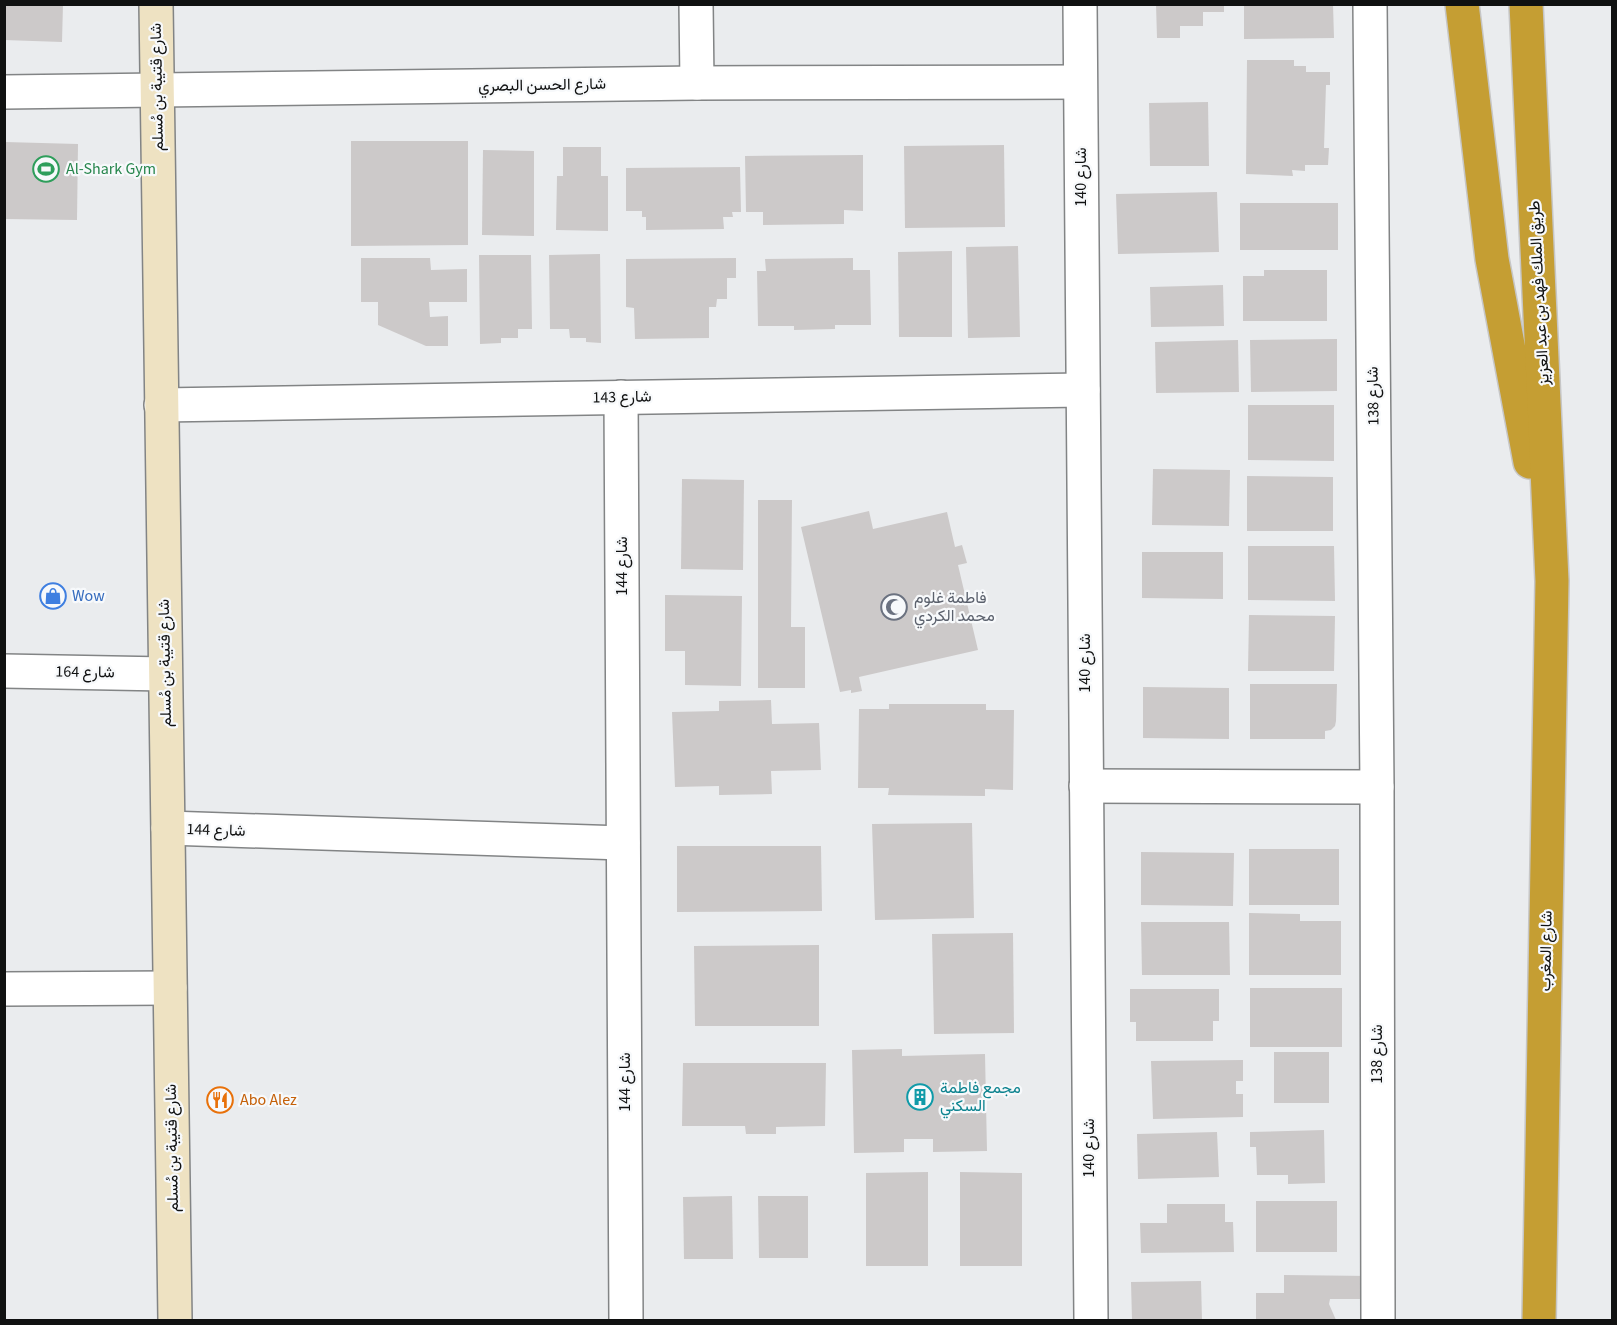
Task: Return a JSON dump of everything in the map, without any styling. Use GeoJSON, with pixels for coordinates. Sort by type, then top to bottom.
{"type":"FeatureCollection","features":[{"type":"Feature","properties":{"kind":"highway"},"geometry":{"type":"LineString","coordinates":[[1462,4],[1492,259],[1552,581]]}},
{"type":"Feature","properties":{"kind":"highway","name":"طريق الملك فهد بن عبد العزيز"},"geometry":{"type":"LineString","coordinates":[[1526,4],[1552,581]]}},
{"type":"Feature","properties":{"kind":"highway","name":"شارع المغرب"},"geometry":{"type":"LineString","coordinates":[[1539,1320],[1552,581]]}},
{"type":"Feature","properties":{"kind":"street","name":"شارع قتيبة بن مُسلم"},"geometry":{"type":"LineString","coordinates":[[156,4],[175,1320]]}},
{"type":"Feature","properties":{"kind":"street"},"geometry":{"type":"LineString","coordinates":[[696,4],[697,83]]}},
{"type":"Feature","properties":{"kind":"street","name":"شارع 140"},"geometry":{"type":"LineString","coordinates":[[1080,4],[1090,1320]]}},
{"type":"Feature","properties":{"kind":"street","name":"شارع 138"},"geometry":{"type":"LineString","coordinates":[[1370,4],[1377,788],[1378,1320]]}},
{"type":"Feature","properties":{"kind":"street","name":"شارع الحسن البصري"},"geometry":{"type":"LineString","coordinates":[[4,92],[697,83],[1080,82]]}},
{"type":"Feature","properties":{"kind":"street","name":"شارع 143"},"geometry":{"type":"LineString","coordinates":[[161,405],[1083,390]]}},
{"type":"Feature","properties":{"kind":"street","name":"شارع 144"},"geometry":{"type":"LineString","coordinates":[[621,398],[626,1320]]}},
{"type":"Feature","properties":{"kind":"street","name":"شارع 164"},"geometry":{"type":"LineString","coordinates":[[4,671],[165,674]]}},
{"type":"Feature","properties":{"kind":"street"},"geometry":{"type":"LineString","coordinates":[[1086,786],[1377,788]]}},
{"type":"Feature","properties":{"kind":"street","name":"شارع 144"},"geometry":{"type":"LineString","coordinates":[[168,828],[623,843]]}},
{"type":"Feature","properties":{"kind":"street"},"geometry":{"type":"LineString","coordinates":[[4,989],[170,988]]}},
{"type":"Feature","properties":{"kind":"building"},"geometry":{"type":"Polygon","coordinates":[[[4,4],[63,4],[62,42],[4,40],[4,4]]]}},
{"type":"Feature","properties":{"kind":"building"},"geometry":{"type":"Polygon","coordinates":[[[1156,4],[1224,4],[1224,12],[1203,12],[1203,26],[1180,26],[1180,38],[1157,38],[1156,4]]]}},
{"type":"Feature","properties":{"kind":"building"},"geometry":{"type":"Polygon","coordinates":[[[1244,4],[1333,4],[1334,38],[1244,39],[1244,4]]]}},
{"type":"Feature","properties":{"kind":"building"},"geometry":{"type":"Polygon","coordinates":[[[1247,60],[1294,60],[1294,66],[1306,66],[1306,72],[1330,72],[1330,85],[1326,85],[1324,148],[1329,148],[1328,165],[1305,165],[1305,171],[1292,170],[1293,176],[1246,174],[1247,60]]]}},
{"type":"Feature","properties":{"kind":"building"},"geometry":{"type":"Polygon","coordinates":[[[1208,102],[1209,166],[1150,166],[1149,103],[1208,102]]]}},
{"type":"Feature","properties":{"kind":"building"},"geometry":{"type":"Polygon","coordinates":[[[351,141],[468,141],[468,245],[351,246],[351,141]]]}},
{"type":"Feature","properties":{"kind":"building"},"geometry":{"type":"Polygon","coordinates":[[[5,142],[78,144],[77,220],[5,219],[5,142]]]}},
{"type":"Feature","properties":{"kind":"building"},"geometry":{"type":"Polygon","coordinates":[[[1004,145],[1005,227],[905,228],[904,146],[1004,145]]]}},
{"type":"Feature","properties":{"kind":"building"},"geometry":{"type":"Polygon","coordinates":[[[563,147],[601,147],[601,176],[608,176],[608,231],[556,230],[557,176],[563,176],[563,147]]]}},
{"type":"Feature","properties":{"kind":"building"},"geometry":{"type":"Polygon","coordinates":[[[483,150],[534,151],[534,236],[482,235],[483,150]]]}},
{"type":"Feature","properties":{"kind":"building"},"geometry":{"type":"Polygon","coordinates":[[[863,155],[863,211],[844,210],[844,224],[763,225],[763,212],[746,212],[745,156],[863,155]]]}},
{"type":"Feature","properties":{"kind":"building"},"geometry":{"type":"Polygon","coordinates":[[[740,167],[741,212],[732,212],[733,217],[723,217],[724,229],[646,230],[646,217],[642,217],[642,211],[626,211],[626,168],[740,167]]]}},
{"type":"Feature","properties":{"kind":"building"},"geometry":{"type":"Polygon","coordinates":[[[1217,192],[1219,252],[1118,254],[1116,194],[1217,192]]]}},
{"type":"Feature","properties":{"kind":"building"},"geometry":{"type":"Polygon","coordinates":[[[1240,203],[1338,203],[1338,250],[1240,250],[1240,203]]]}},
{"type":"Feature","properties":{"kind":"building"},"geometry":{"type":"Polygon","coordinates":[[[1018,246],[1020,337],[968,338],[966,247],[1018,246]]]}},
{"type":"Feature","properties":{"kind":"building"},"geometry":{"type":"Polygon","coordinates":[[[952,251],[952,337],[899,337],[898,252],[952,251]]]}},
{"type":"Feature","properties":{"kind":"building"},"geometry":{"type":"Polygon","coordinates":[[[600,254],[601,343],[586,342],[586,338],[570,338],[569,329],[550,329],[549,255],[600,254]]]}},
{"type":"Feature","properties":{"kind":"building"},"geometry":{"type":"Polygon","coordinates":[[[479,255],[531,255],[532,329],[518,329],[518,338],[501,338],[501,343],[480,344],[479,255]]]}},
{"type":"Feature","properties":{"kind":"building"},"geometry":{"type":"Polygon","coordinates":[[[361,258],[430,258],[431,270],[467,269],[467,302],[429,302],[430,317],[448,316],[448,346],[426,346],[378,325],[378,302],[361,302],[361,258]]]}},
{"type":"Feature","properties":{"kind":"building"},"geometry":{"type":"Polygon","coordinates":[[[736,258],[736,278],[727,278],[727,299],[717,299],[716,307],[709,307],[709,338],[635,339],[634,308],[626,307],[626,259],[736,258]]]}},
{"type":"Feature","properties":{"kind":"building"},"geometry":{"type":"Polygon","coordinates":[[[853,258],[853,270],[870,270],[871,325],[835,325],[835,329],[794,330],[794,326],[758,326],[757,271],[766,271],[765,259],[853,258]]]}},
{"type":"Feature","properties":{"kind":"building"},"geometry":{"type":"Polygon","coordinates":[[[1264,270],[1327,270],[1327,321],[1243,321],[1243,276],[1264,276],[1264,270]]]}},
{"type":"Feature","properties":{"kind":"building"},"geometry":{"type":"Polygon","coordinates":[[[1223,285],[1224,326],[1151,327],[1150,287],[1223,285]]]}},
{"type":"Feature","properties":{"kind":"building"},"geometry":{"type":"Polygon","coordinates":[[[1337,339],[1337,391],[1251,392],[1250,340],[1337,339]]]}},
{"type":"Feature","properties":{"kind":"building"},"geometry":{"type":"Polygon","coordinates":[[[1238,340],[1239,392],[1156,393],[1155,342],[1238,340]]]}},
{"type":"Feature","properties":{"kind":"building"},"geometry":{"type":"Polygon","coordinates":[[[1248,405],[1334,405],[1334,461],[1248,460],[1248,405]]]}},
{"type":"Feature","properties":{"kind":"building"},"geometry":{"type":"Polygon","coordinates":[[[1153,469],[1230,470],[1229,526],[1152,525],[1153,469]]]}},
{"type":"Feature","properties":{"kind":"building"},"geometry":{"type":"Polygon","coordinates":[[[1247,476],[1333,477],[1333,531],[1247,531],[1247,476]]]}},
{"type":"Feature","properties":{"kind":"building"},"geometry":{"type":"Polygon","coordinates":[[[682,479],[744,480],[743,570],[681,569],[682,479]]]}},
{"type":"Feature","properties":{"kind":"building"},"geometry":{"type":"Polygon","coordinates":[[[758,500],[792,500],[791,627],[805,627],[805,688],[758,688],[758,500]]]}},
{"type":"Feature","properties":{"kind":"building","name":"فاطمة غلوم محمد الكردي"},"geometry":{"type":"Polygon","coordinates":[[[869,511],[873,529],[947,512],[955,547],[962,545],[967,563],[958,565],[978,650],[859,677],[862,691],[840,692],[801,527],[869,511]]]}},
{"type":"Feature","properties":{"kind":"building"},"geometry":{"type":"Polygon","coordinates":[[[1248,546],[1334,546],[1335,601],[1248,600],[1248,546]]]}},
{"type":"Feature","properties":{"kind":"building"},"geometry":{"type":"Polygon","coordinates":[[[1142,552],[1223,552],[1223,599],[1142,598],[1142,552]]]}},
{"type":"Feature","properties":{"kind":"building"},"geometry":{"type":"Polygon","coordinates":[[[665,595],[742,596],[741,686],[685,685],[685,651],[665,651],[665,595]]]}},
{"type":"Feature","properties":{"kind":"building"},"geometry":{"type":"Polygon","coordinates":[[[1249,615],[1335,616],[1334,671],[1248,671],[1249,615]]]}},
{"type":"Feature","properties":{"kind":"building"},"geometry":{"type":"Polygon","coordinates":[[[1250,684],[1337,684],[1335,726],[1325,731],[1325,739],[1250,739],[1250,684]]]}},
{"type":"Feature","properties":{"kind":"building"},"geometry":{"type":"Polygon","coordinates":[[[1143,687],[1229,688],[1229,739],[1143,738],[1143,687]]]}},
{"type":"Feature","properties":{"kind":"building"},"geometry":{"type":"Polygon","coordinates":[[[771,700],[772,724],[819,723],[821,770],[771,771],[772,794],[719,795],[719,786],[675,787],[672,712],[719,711],[719,701],[771,700]]]}},
{"type":"Feature","properties":{"kind":"building"},"geometry":{"type":"Polygon","coordinates":[[[889,704],[986,704],[986,710],[1014,710],[1013,790],[985,789],[985,796],[888,795],[889,788],[858,788],[859,709],[889,709],[889,704]]]}},
{"type":"Feature","properties":{"kind":"building"},"geometry":{"type":"Polygon","coordinates":[[[972,823],[974,918],[875,920],[872,824],[972,823]]]}},
{"type":"Feature","properties":{"kind":"building"},"geometry":{"type":"Polygon","coordinates":[[[677,846],[821,846],[822,911],[677,912],[677,846]]]}},
{"type":"Feature","properties":{"kind":"building"},"geometry":{"type":"Polygon","coordinates":[[[1249,849],[1339,849],[1339,905],[1249,905],[1249,849]]]}},
{"type":"Feature","properties":{"kind":"building"},"geometry":{"type":"Polygon","coordinates":[[[1141,852],[1234,853],[1233,906],[1141,905],[1141,852]]]}},
{"type":"Feature","properties":{"kind":"building"},"geometry":{"type":"Polygon","coordinates":[[[1249,913],[1300,914],[1300,921],[1341,921],[1341,975],[1249,975],[1249,913]]]}},
{"type":"Feature","properties":{"kind":"building"},"geometry":{"type":"Polygon","coordinates":[[[1141,922],[1229,922],[1230,975],[1142,975],[1141,922]]]}},
{"type":"Feature","properties":{"kind":"building"},"geometry":{"type":"Polygon","coordinates":[[[1013,933],[1014,1033],[934,1034],[932,934],[1013,933]]]}},
{"type":"Feature","properties":{"kind":"building"},"geometry":{"type":"Polygon","coordinates":[[[819,945],[819,1026],[695,1026],[694,946],[819,945]]]}},
{"type":"Feature","properties":{"kind":"building"},"geometry":{"type":"Polygon","coordinates":[[[1250,988],[1342,988],[1342,1047],[1250,1047],[1250,988]]]}},
{"type":"Feature","properties":{"kind":"building"},"geometry":{"type":"Polygon","coordinates":[[[1130,989],[1219,989],[1219,1021],[1213,1021],[1213,1041],[1136,1041],[1136,1022],[1130,1022],[1130,989]]]}},
{"type":"Feature","properties":{"kind":"building","name":"مجمع فاطمة السكني"},"geometry":{"type":"Polygon","coordinates":[[[902,1049],[902,1056],[985,1054],[987,1151],[933,1152],[933,1139],[904,1139],[904,1152],[854,1153],[852,1050],[902,1049]]]}},
{"type":"Feature","properties":{"kind":"building"},"geometry":{"type":"Polygon","coordinates":[[[1274,1052],[1329,1052],[1329,1103],[1274,1103],[1274,1052]]]}},
{"type":"Feature","properties":{"kind":"building"},"geometry":{"type":"Polygon","coordinates":[[[1243,1060],[1243,1081],[1236,1081],[1236,1094],[1243,1094],[1243,1117],[1153,1119],[1151,1061],[1243,1060]]]}},
{"type":"Feature","properties":{"kind":"building"},"geometry":{"type":"Polygon","coordinates":[[[683,1063],[826,1063],[825,1126],[776,1127],[776,1134],[746,1134],[745,1126],[682,1126],[683,1063]]]}},
{"type":"Feature","properties":{"kind":"building"},"geometry":{"type":"Polygon","coordinates":[[[1324,1130],[1325,1183],[1288,1184],[1288,1175],[1257,1175],[1256,1147],[1250,1147],[1250,1132],[1324,1130]]]}},
{"type":"Feature","properties":{"kind":"building"},"geometry":{"type":"Polygon","coordinates":[[[1217,1132],[1219,1177],[1138,1179],[1137,1134],[1217,1132]]]}},
{"type":"Feature","properties":{"kind":"building"},"geometry":{"type":"Polygon","coordinates":[[[928,1172],[928,1266],[866,1266],[866,1173],[928,1172]]]}},
{"type":"Feature","properties":{"kind":"building"},"geometry":{"type":"Polygon","coordinates":[[[960,1172],[1022,1173],[1022,1266],[960,1266],[960,1172]]]}},
{"type":"Feature","properties":{"kind":"building"},"geometry":{"type":"Polygon","coordinates":[[[732,1196],[733,1259],[684,1259],[683,1197],[732,1196]]]}},
{"type":"Feature","properties":{"kind":"building"},"geometry":{"type":"Polygon","coordinates":[[[758,1196],[808,1196],[808,1258],[759,1258],[758,1196]]]}},
{"type":"Feature","properties":{"kind":"building"},"geometry":{"type":"Polygon","coordinates":[[[1256,1201],[1337,1201],[1337,1252],[1256,1252],[1256,1201]]]}},
{"type":"Feature","properties":{"kind":"building"},"geometry":{"type":"Polygon","coordinates":[[[1167,1204],[1225,1204],[1225,1222],[1233,1222],[1234,1252],[1141,1253],[1140,1223],[1167,1223],[1167,1204]]]}},
{"type":"Feature","properties":{"kind":"building"},"geometry":{"type":"Polygon","coordinates":[[[1284,1275],[1371,1276],[1371,1299],[1330,1299],[1329,1304],[1336,1320],[1256,1319],[1256,1293],[1284,1293],[1284,1275]]]}},
{"type":"Feature","properties":{"kind":"building"},"geometry":{"type":"Polygon","coordinates":[[[1201,1281],[1202,1320],[1132,1320],[1131,1282],[1201,1281]]]}},
{"type":"Feature","properties":{"kind":"place","name":"Al-Shark Gym"},"geometry":{"type":"Point","coordinates":[46,169]}},
{"type":"Feature","properties":{"kind":"place","name":"Wow"},"geometry":{"type":"Point","coordinates":[53,596]}},
{"type":"Feature","properties":{"kind":"place","name":"فاطمة غلوم محمد الكردي"},"geometry":{"type":"Point","coordinates":[894,607]}},
{"type":"Feature","properties":{"kind":"place","name":"مجمع فاطمة السكني"},"geometry":{"type":"Point","coordinates":[920,1097]}},
{"type":"Feature","properties":{"kind":"place","name":"Abo Alez"},"geometry":{"type":"Point","coordinates":[220,1100]}}]}
